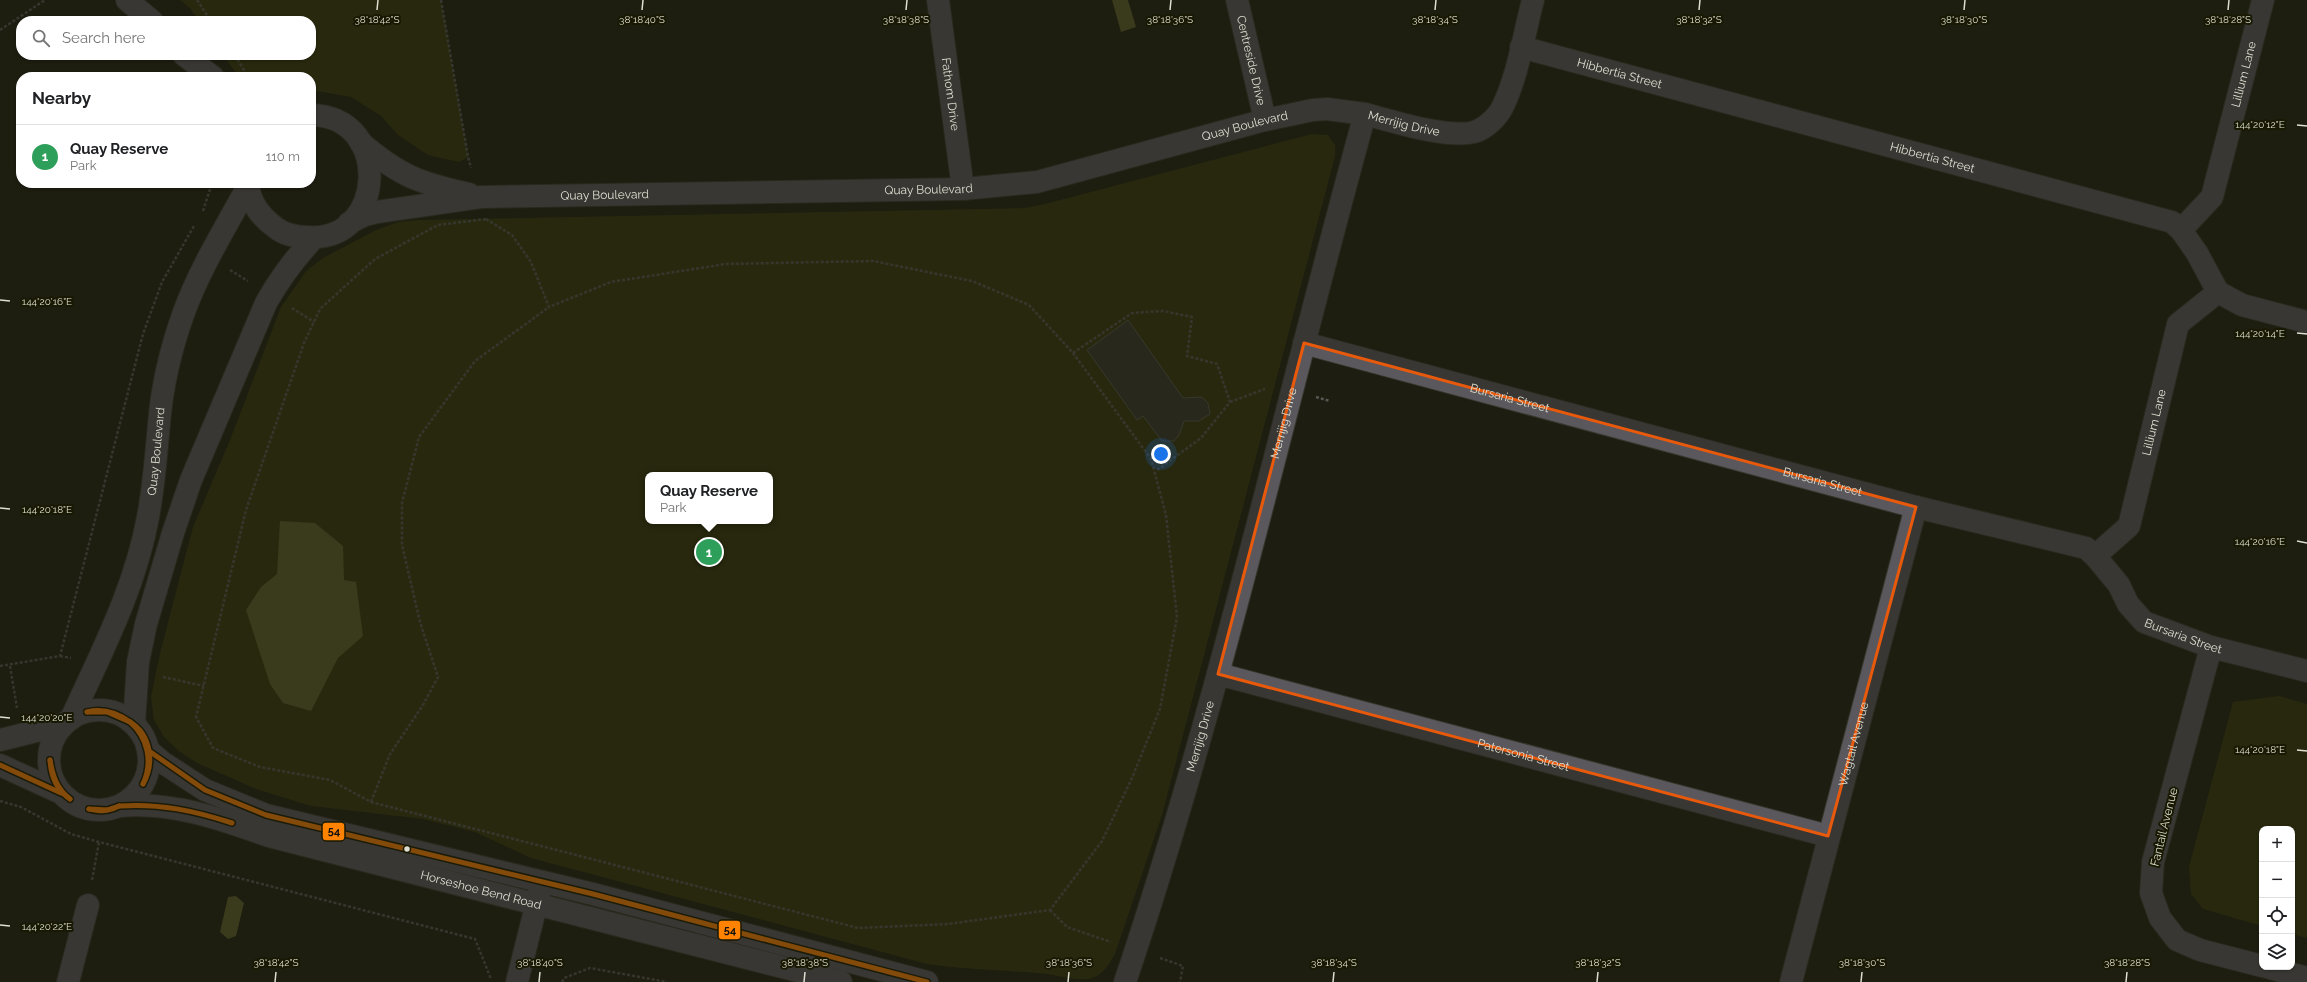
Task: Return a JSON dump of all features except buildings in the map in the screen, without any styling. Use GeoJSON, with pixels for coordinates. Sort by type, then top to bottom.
{"type":"FeatureCollection","features":[{"type":"Feature","properties":{"kind":"street"},"geometry":{"type":"LineString","coordinates":[[127,0],[146,16]]}},
{"type":"Feature","properties":{"kind":"street","name":"Fathom Drive"},"geometry":{"type":"LineString","coordinates":[[938,0],[963,189]]}},
{"type":"Feature","properties":{"kind":"street","name":"Centreside Drive"},"geometry":{"type":"LineString","coordinates":[[1237,0],[1265,120]]}},
{"type":"Feature","properties":{"kind":"street","name":"Merrijig Drive"},"geometry":{"type":"LineString","coordinates":[[1125,982],[1158,884],[1218,674],[1365,114],[1455,133],[1474,132],[1490,123],[1503,108],[1533,0]]}},
{"type":"Feature","properties":{"kind":"street","name":"Lillium Lane"},"geometry":{"type":"LineString","coordinates":[[2181,230],[2212,197],[2263,0]]}},
{"type":"Feature","properties":{"kind":"street","name":"Hibbertia Street"},"geometry":{"type":"LineString","coordinates":[[1520,47],[2172,222],[2181,230],[2197,253],[2218,292]]}},
{"type":"Feature","properties":{"kind":"street"},"geometry":{"type":"LineString","coordinates":[[187,60],[195,72]]}},
{"type":"Feature","properties":{"kind":"street"},"geometry":{"type":"LineString","coordinates":[[191,60],[206,72]]}},
{"type":"Feature","properties":{"kind":"street","name":"Quay Boulevard"},"geometry":{"type":"LineString","coordinates":[[249,188],[253,203],[264,219],[278,230],[296,237],[314,238],[333,233],[365,215],[377,212],[482,197],[963,189],[1037,182],[1265,120],[1328,109],[1365,114]]}},
{"type":"Feature","properties":{"kind":"street","name":"Quay Boulevard"},"geometry":{"type":"LineString","coordinates":[[316,116],[335,120],[350,130],[361,143],[396,171],[415,180],[482,197]]}},
{"type":"Feature","properties":{"kind":"street","name":"Quay Boulevard"},"geometry":{"type":"LineString","coordinates":[[349,223],[361,210],[368,194],[370,176],[368,159],[361,143]]}},
{"type":"Feature","properties":{"kind":"street","name":"Quay Boulevard"},"geometry":{"type":"LineString","coordinates":[[68,721],[130,585],[141,550],[156,471],[164,384],[184,312],[199,276],[246,188]]}},
{"type":"Feature","properties":{"kind":"street"},"geometry":{"type":"LineString","coordinates":[[134,724],[138,662],[146,624],[173,533],[192,480],[266,303],[278,281],[297,256],[314,238]]}},
{"type":"Feature","properties":{"kind":"street"},"geometry":{"type":"LineString","coordinates":[[2218,292],[2242,305],[2307,322]]}},
{"type":"Feature","properties":{"kind":"street","name":"Lillium Lane"},"geometry":{"type":"LineString","coordinates":[[2095,556],[2129,526],[2178,324],[2218,292]]}},
{"type":"Feature","properties":{"kind":"street","name":"Bursaria Street"},"geometry":{"type":"LineString","coordinates":[[1304,343],[1916,507],[2086,548],[2095,556],[2119,586],[2128,604],[2144,622],[2211,647],[2307,671]]}},
{"type":"Feature","properties":{"kind":"street","name":"Wagtail Avenue"},"geometry":{"type":"LineString","coordinates":[[1791,982],[1828,836],[1916,507]]}},
{"type":"Feature","properties":{"kind":"street","name":"Fantail Avenue"},"geometry":{"type":"LineString","coordinates":[[2211,647],[2154,862],[2151,893],[2160,918],[2177,940],[2200,950],[2259,965]]}},
{"type":"Feature","properties":{"kind":"street","name":"Patersonia Street"},"geometry":{"type":"LineString","coordinates":[[1218,674],[1828,836]]}},
{"type":"Feature","properties":{"kind":"street"},"geometry":{"type":"LineString","coordinates":[[0,740],[68,721],[86,712],[103,710],[120,714],[134,724],[144,736],[149,751],[150,764],[140,790],[120,806],[104,811],[88,809],[73,803],[61,793],[0,765]]}},
{"type":"Feature","properties":{"kind":"street"},"geometry":{"type":"LineString","coordinates":[[61,793],[53,780],[49,765],[50,750],[55,736],[68,721]]}},
{"type":"Feature","properties":{"kind":"street","name":"Horseshoe Bend Road"},"geometry":{"type":"LineString","coordinates":[[149,751],[167,766],[205,790],[266,815],[542,882],[927,982]]}},
{"type":"Feature","properties":{"kind":"street","name":"Horseshoe Bend Road"},"geometry":{"type":"LineString","coordinates":[[120,806],[137,804],[159,806],[206,815],[269,836],[536,906],[841,982]]}},
{"type":"Feature","properties":{"kind":"street"},"geometry":{"type":"LineString","coordinates":[[508,981],[536,906],[542,882]]}},
{"type":"Feature","properties":{"kind":"street"},"geometry":{"type":"LineString","coordinates":[[68,982],[88,905]]}},
{"type":"Feature","properties":{"kind":"street"},"geometry":{"type":"LineString","coordinates":[[2277,970],[2307,978]]}},
{"type":"Feature","properties":{"kind":"path"},"geometry":{"type":"LineString","coordinates":[[21,16],[45,0]]}},
{"type":"Feature","properties":{"kind":"path"},"geometry":{"type":"LineString","coordinates":[[197,0],[208,16]]}},
{"type":"Feature","properties":{"kind":"path"},"geometry":{"type":"LineString","coordinates":[[441,0],[468,157],[482,197],[486,219]]}},
{"type":"Feature","properties":{"kind":"path"},"geometry":{"type":"LineString","coordinates":[[0,30],[16,19]]}},
{"type":"Feature","properties":{"kind":"path"},"geometry":{"type":"LineString","coordinates":[[238,60],[245,72]]}},
{"type":"Feature","properties":{"kind":"path"},"geometry":{"type":"LineString","coordinates":[[202,213],[210,188]]}},
{"type":"Feature","properties":{"kind":"path"},"geometry":{"type":"LineString","coordinates":[[371,802],[390,754],[423,705],[438,677],[420,622],[402,545],[402,503],[419,437],[475,361],[550,306],[611,282],[726,264],[873,261],[972,281],[1029,305],[1073,353],[1151,459],[1156,471],[1166,515],[1177,617],[1160,709],[1132,778],[1102,841],[1050,910],[948,924],[858,928],[371,802],[330,780],[260,767],[213,748],[196,718],[246,510],[304,343],[320,309],[375,259],[438,225],[486,219],[512,235],[531,262],[550,306]]}},
{"type":"Feature","properties":{"kind":"path"},"geometry":{"type":"LineString","coordinates":[[0,666],[60,656],[143,334],[162,282],[195,225]]}},
{"type":"Feature","properties":{"kind":"path"},"geometry":{"type":"LineString","coordinates":[[1073,353],[1132,313],[1164,311],[1192,317],[1187,356],[1217,364],[1230,402],[1201,438],[1156,471]]}},
{"type":"Feature","properties":{"kind":"path"},"geometry":{"type":"LineString","coordinates":[[0,802],[21,807],[71,834],[475,939],[491,979],[508,981]]}},
{"type":"Feature","properties":{"kind":"path"},"geometry":{"type":"LineString","coordinates":[[88,905],[99,842]]}},
{"type":"Feature","properties":{"kind":"path"},"geometry":{"type":"LineString","coordinates":[[1180,982],[1183,966]]}},
{"type":"Feature","properties":{"kind":"path"},"geometry":{"type":"LineString","coordinates":[[562,982],[564,978],[590,968],[667,982]]}},
{"type":"Feature","properties":{"kind":"highlighted area"},"geometry":{"type":"Polygon","coordinates":[[[1304,343],[1916,507],[1828,836],[1218,674],[1304,343]]]}},
{"type":"Feature","properties":{"kind":"shaded area"},"geometry":{"type":"Polygon","coordinates":[[[180,0],[441,0],[468,157],[459,162],[428,155],[398,135],[381,116],[351,97],[316,91],[316,72],[235,72],[227,60],[316,60],[316,16],[196,16],[190,8],[180,0]]]}},
{"type":"Feature","properties":{"kind":"shaded area"},"geometry":{"type":"Polygon","coordinates":[[[1112,0],[1128,0],[1136,27],[1121,32],[1112,0]]]}},
{"type":"Feature","properties":{"kind":"shaded area"},"geometry":{"type":"Polygon","coordinates":[[[1312,134],[1328,135],[1335,145],[1335,156],[1162,815],[1115,954],[1100,974],[1092,978],[1076,979],[1047,974],[957,968],[927,964],[531,858],[475,832],[423,819],[311,806],[256,789],[197,763],[180,752],[164,737],[154,720],[151,697],[160,653],[193,527],[230,440],[281,307],[306,271],[323,258],[376,230],[398,222],[419,220],[1025,208],[1312,134]]]}},
{"type":"Feature","properties":{"kind":"shaded area"},"geometry":{"type":"Polygon","coordinates":[[[280,521],[315,523],[343,546],[344,580],[356,582],[363,636],[338,658],[311,711],[283,703],[270,684],[246,610],[261,587],[277,574],[280,521]]]}},
{"type":"Feature","properties":{"kind":"shaded area"},"geometry":{"type":"Polygon","coordinates":[[[2279,696],[2307,704],[2307,938],[2295,935],[2295,826],[2259,826],[2259,925],[2203,909],[2191,894],[2189,867],[2233,702],[2279,696]]]}},
{"type":"Feature","properties":{"kind":"shaded area"},"geometry":{"type":"Polygon","coordinates":[[[236,896],[244,903],[236,936],[228,939],[220,932],[228,897],[236,896]]]}},
{"type":"Feature","properties":{"kind":"transit line","name":"54"},"geometry":{"type":"LineString","coordinates":[[87,712],[98,710],[114,713],[130,722]]}},
{"type":"Feature","properties":{"kind":"transit line","name":"54"},"geometry":{"type":"LineString","coordinates":[[87,712],[107,712],[130,722]]}},
{"type":"Feature","properties":{"kind":"transit line","name":"54"},"geometry":{"type":"LineString","coordinates":[[130,722],[143,734],[149,750],[149,767],[143,784]]}},
{"type":"Feature","properties":{"kind":"transit line","name":"54"},"geometry":{"type":"LineString","coordinates":[[130,722],[141,735],[147,751],[148,767],[143,784]]}},
{"type":"Feature","properties":{"kind":"transit line","name":"54"},"geometry":{"type":"LineString","coordinates":[[149,751],[205,790],[266,815],[593,894],[927,982]]}},
{"type":"Feature","properties":{"kind":"transit line","name":"54"},"geometry":{"type":"LineString","coordinates":[[50,760],[56,782],[70,799]]}},
{"type":"Feature","properties":{"kind":"transit line","name":"54"},"geometry":{"type":"LineString","coordinates":[[50,760],[55,782],[61,792],[70,799]]}},
{"type":"Feature","properties":{"kind":"transit line","name":"54"},"geometry":{"type":"LineString","coordinates":[[0,765],[61,793]]}},
{"type":"Feature","properties":{"kind":"transit line","name":"54"},"geometry":{"type":"LineString","coordinates":[[120,806],[134,805],[177,809],[232,823]]}},
{"type":"Feature","properties":{"kind":"transit line","name":"54"},"geometry":{"type":"LineString","coordinates":[[89,809],[107,810],[119,806]]}},
{"type":"Feature","properties":{"kind":"transit line","name":"54"},"geometry":{"type":"LineString","coordinates":[[89,809],[104,810],[119,806]]}},
{"type":"Feature","properties":{"kind":"place","name":"Quay Reserve"},"geometry":{"type":"Point","coordinates":[709,552]}}]}
